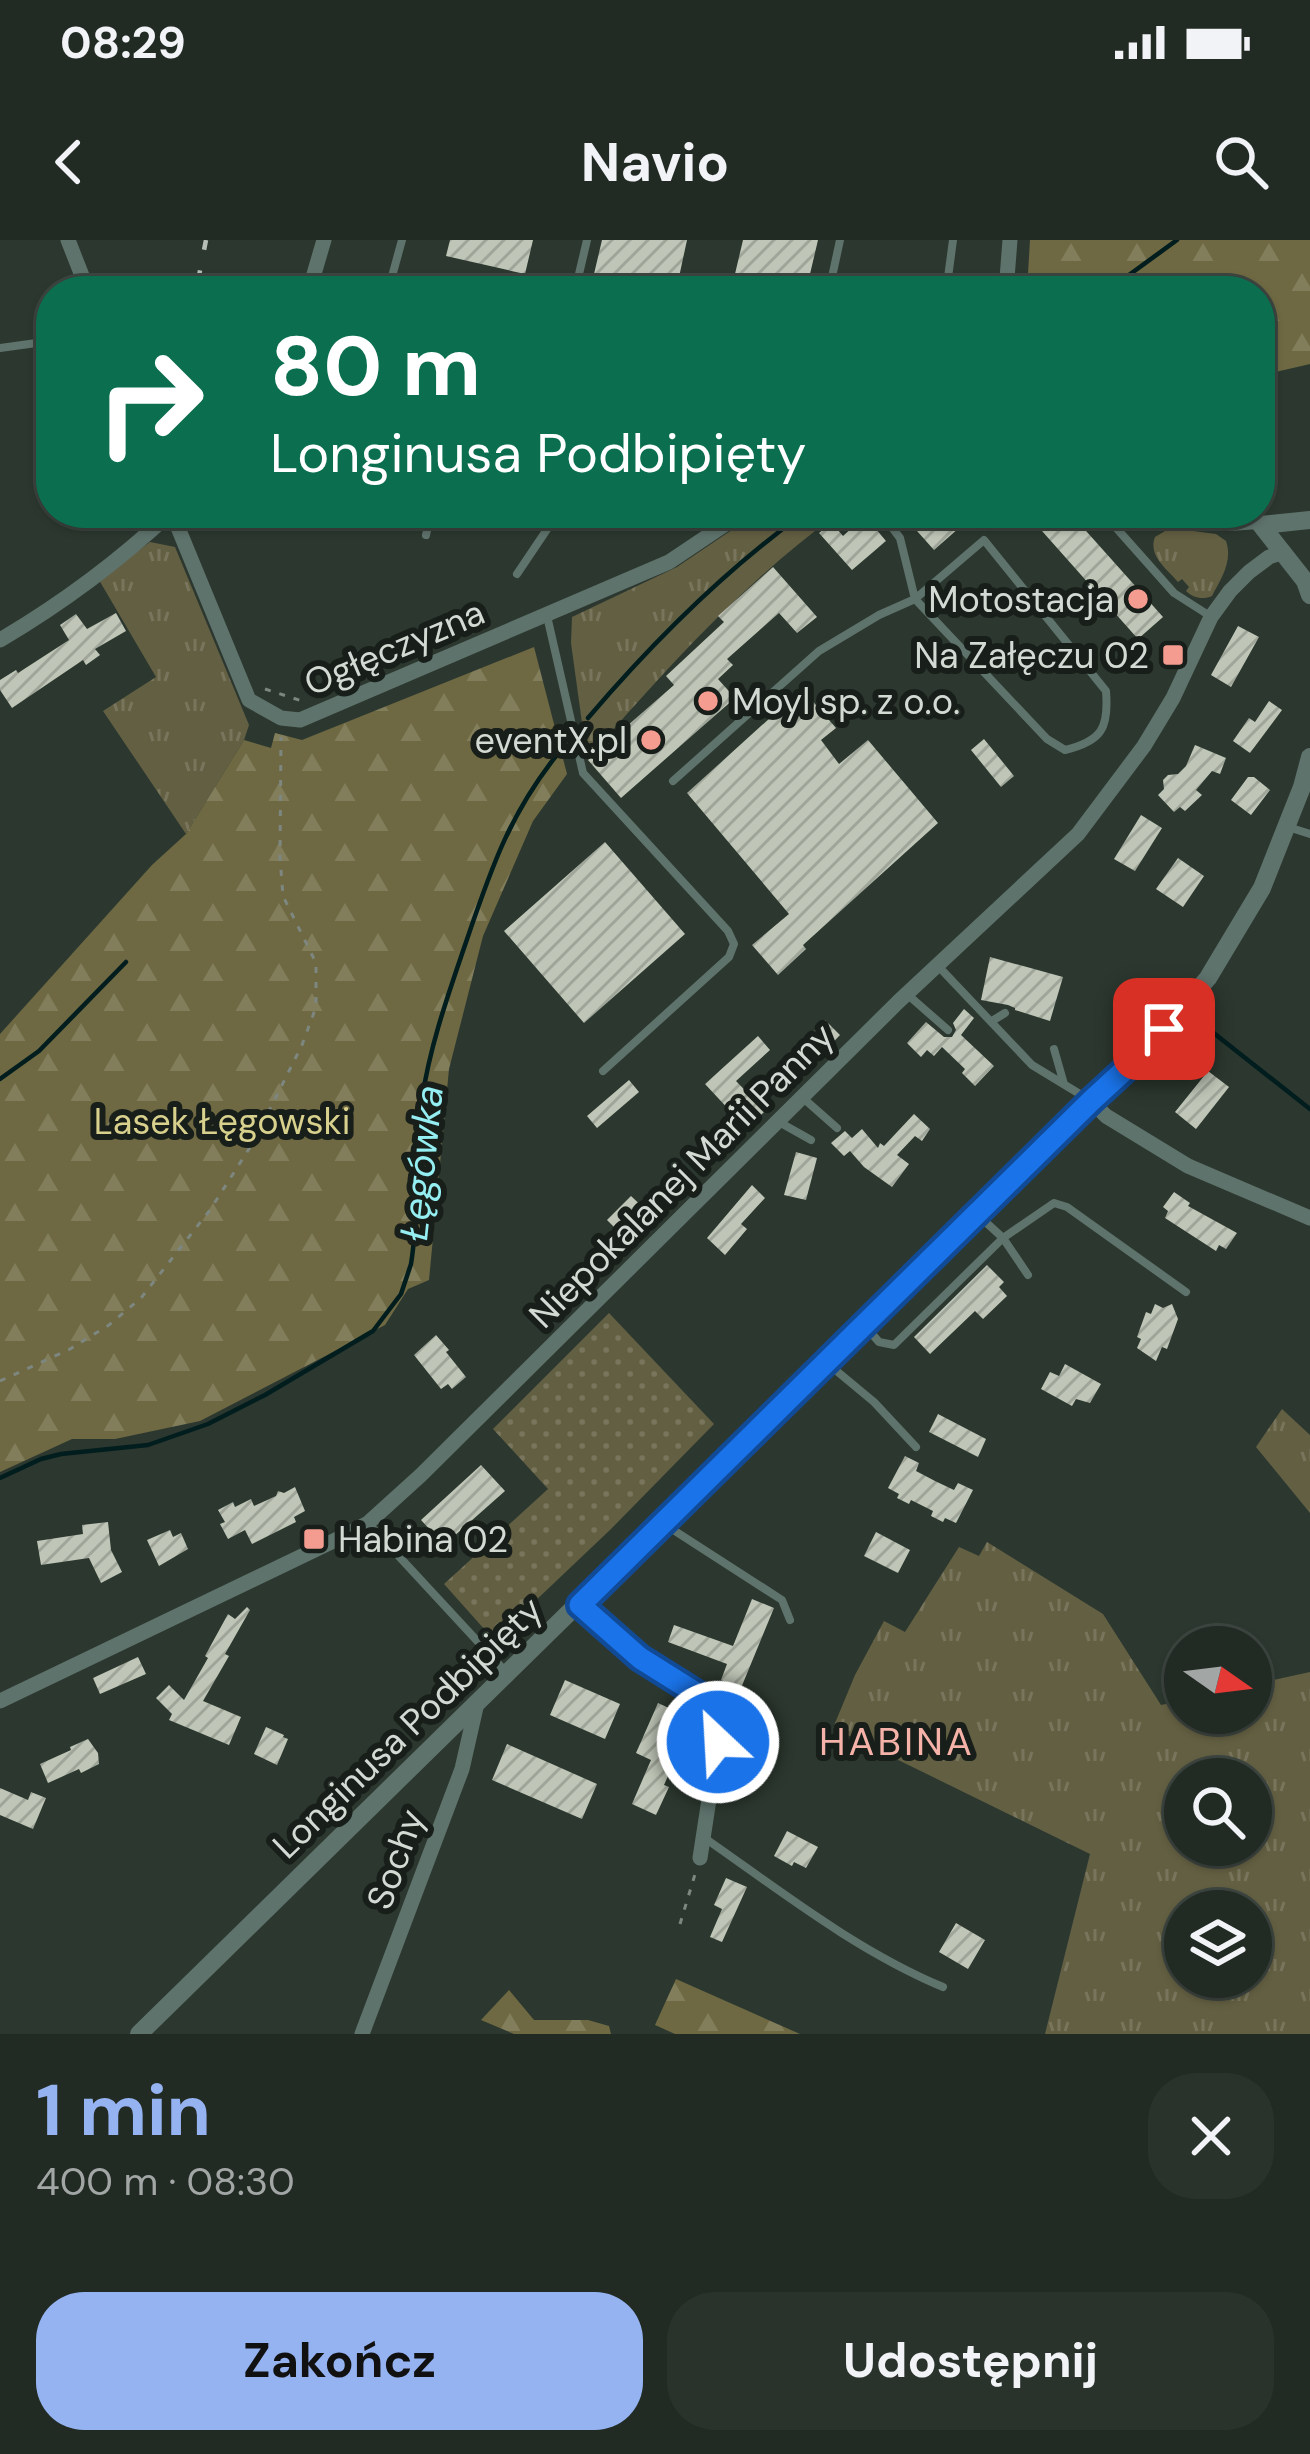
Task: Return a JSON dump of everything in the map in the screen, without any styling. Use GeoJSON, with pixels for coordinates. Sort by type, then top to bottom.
{"type":"FeatureCollection","features":[{"type":"Feature","properties":{"kind":"street"},"geometry":{"type":"LineString","coordinates":[[68,240],[82,276]]}},
{"type":"Feature","properties":{"kind":"street"},"geometry":{"type":"LineString","coordinates":[[313,276],[324,240]]}},
{"type":"Feature","properties":{"kind":"street"},"geometry":{"type":"LineString","coordinates":[[1007,276],[1010,240]]}},
{"type":"Feature","properties":{"kind":"street"},"geometry":{"type":"LineString","coordinates":[[1275,519],[1310,520]]}},
{"type":"Feature","properties":{"kind":"street"},"geometry":{"type":"LineString","coordinates":[[0,640],[155,528]]}},
{"type":"Feature","properties":{"kind":"street","name":"Ogłęczyzna"},"geometry":{"type":"LineString","coordinates":[[177,528],[249,700],[281,718],[300,720],[669,562],[720,528]]}},
{"type":"Feature","properties":{"kind":"street"},"geometry":{"type":"LineString","coordinates":[[1261,528],[1305,581],[1310,595]]}},
{"type":"Feature","properties":{"kind":"street"},"geometry":{"type":"LineString","coordinates":[[1283,553],[1310,556]]}},
{"type":"Feature","properties":{"kind":"street","name":"Niepokalanej Marii Panny"},"geometry":{"type":"LineString","coordinates":[[0,1701],[368,1522],[421,1475],[906,994],[1078,834],[1144,746],[1173,698],[1211,617],[1249,572],[1283,553]]}},
{"type":"Feature","properties":{"kind":"street","name":"Longinusa Podbipięty"},"geometry":{"type":"LineString","coordinates":[[140,2034],[1142,1054],[1208,978],[1262,888],[1309,762]]}},
{"type":"Feature","properties":{"kind":"street"},"geometry":{"type":"LineString","coordinates":[[1091,1101],[1106,1116],[1187,1166],[1310,1218]]}},
{"type":"Feature","properties":{"kind":"street"},"geometry":{"type":"LineString","coordinates":[[580,1605],[640,1658],[707,1700],[718,1713],[700,1858]]}},
{"type":"Feature","properties":{"kind":"street","name":"Sochy"},"geometry":{"type":"LineString","coordinates":[[362,2034],[462,1769],[477,1703]]}},
{"type":"Feature","properties":{"kind":"lane"},"geometry":{"type":"LineString","coordinates":[[392,276],[402,240]]}},
{"type":"Feature","properties":{"kind":"lane"},"geometry":{"type":"LineString","coordinates":[[579,276],[587,240]]}},
{"type":"Feature","properties":{"kind":"lane"},"geometry":{"type":"LineString","coordinates":[[832,276],[840,240]]}},
{"type":"Feature","properties":{"kind":"lane"},"geometry":{"type":"LineString","coordinates":[[948,276],[953,240]]}},
{"type":"Feature","properties":{"kind":"lane"},"geometry":{"type":"LineString","coordinates":[[0,348],[36,343]]}},
{"type":"Feature","properties":{"kind":"lane"},"geometry":{"type":"LineString","coordinates":[[427,535],[428,528]]}},
{"type":"Feature","properties":{"kind":"lane"},"geometry":{"type":"LineString","coordinates":[[517,574],[548,528]]}},
{"type":"Feature","properties":{"kind":"lane"},"geometry":{"type":"LineString","coordinates":[[673,782],[818,651],[915,599],[984,540],[1106,691],[1108,712],[1103,729],[1086,745],[1065,750],[1047,739],[915,599],[901,538],[893,528]]}},
{"type":"Feature","properties":{"kind":"lane"},"geometry":{"type":"LineString","coordinates":[[1116,528],[1174,593],[1211,617]]}},
{"type":"Feature","properties":{"kind":"lane"},"geometry":{"type":"LineString","coordinates":[[547,615],[583,773],[728,931],[734,944],[729,957],[603,1071]]}},
{"type":"Feature","properties":{"kind":"lane"},"geometry":{"type":"LineString","coordinates":[[1287,826],[1310,834]]}},
{"type":"Feature","properties":{"kind":"lane"},"geometry":{"type":"LineString","coordinates":[[938,966],[1032,1065],[1091,1101]]}},
{"type":"Feature","properties":{"kind":"lane"},"geometry":{"type":"LineString","coordinates":[[906,994],[948,1030]]}},
{"type":"Feature","properties":{"kind":"lane"},"geometry":{"type":"LineString","coordinates":[[992,1021],[1005,1013]]}},
{"type":"Feature","properties":{"kind":"lane"},"geometry":{"type":"LineString","coordinates":[[1054,1049],[1064,1085]]}},
{"type":"Feature","properties":{"kind":"lane"},"geometry":{"type":"LineString","coordinates":[[802,1097],[837,1127]]}},
{"type":"Feature","properties":{"kind":"lane"},"geometry":{"type":"LineString","coordinates":[[778,1121],[811,1140]]}},
{"type":"Feature","properties":{"kind":"lane"},"geometry":{"type":"LineString","coordinates":[[864,1325],[879,1342],[894,1345],[1003,1238],[1054,1203],[1186,1292]]}},
{"type":"Feature","properties":{"kind":"lane"},"geometry":{"type":"LineString","coordinates":[[976,1214],[1003,1238],[1028,1275]]}},
{"type":"Feature","properties":{"kind":"lane"},"geometry":{"type":"LineString","coordinates":[[826,1363],[874,1402],[916,1447]]}},
{"type":"Feature","properties":{"kind":"lane"},"geometry":{"type":"LineString","coordinates":[[368,1522],[506,1672]]}},
{"type":"Feature","properties":{"kind":"lane"},"geometry":{"type":"LineString","coordinates":[[663,1523],[782,1600],[790,1620]]}},
{"type":"Feature","properties":{"kind":"lane"},"geometry":{"type":"LineString","coordinates":[[704,1838],[845,1935],[943,1987]]}},
{"type":"Feature","properties":{"kind":"path"},"geometry":{"type":"LineString","coordinates":[[250,684],[311,704]]}},
{"type":"Feature","properties":{"kind":"path"},"geometry":{"type":"LineString","coordinates":[[0,1382],[70,1349],[110,1325],[141,1298],[210,1210],[254,1141],[302,1045],[316,1007],[316,963],[284,896],[281,718]]}},
{"type":"Feature","properties":{"kind":"path"},"geometry":{"type":"LineString","coordinates":[[680,1924],[700,1858]]}},
{"type":"Feature","properties":{"kind":"green space"},"geometry":{"type":"Polygon","coordinates":[[[1030,240],[1310,240],[1310,364],[1275,372],[1275,276],[1028,276],[1030,240]]]}},
{"type":"Feature","properties":{"kind":"green space"},"geometry":{"type":"Polygon","coordinates":[[[735,528],[820,528],[738,598],[587,759],[571,643],[572,617],[677,567],[735,528]]]}},
{"type":"Feature","properties":{"kind":"green space"},"geometry":{"type":"Polygon","coordinates":[[[1170,528],[1216,534],[1226,541],[1227,563],[1212,596],[1195,597],[1159,561],[1155,537],[1170,528]]]}},
{"type":"Feature","properties":{"kind":"green space"},"geometry":{"type":"Polygon","coordinates":[[[150,542],[175,547],[249,725],[186,834],[103,711],[156,677],[99,580],[150,542]]]}},
{"type":"Feature","properties":{"kind":"green space","name":"Lasek Łęgowski"},"geometry":{"type":"Polygon","coordinates":[[[534,647],[567,774],[533,821],[483,936],[449,1069],[429,1280],[408,1289],[385,1325],[200,1421],[115,1439],[72,1439],[0,1472],[0,1034],[152,865],[186,834],[244,740],[271,748],[275,733],[302,740],[534,647]]]}},
{"type":"Feature","properties":{"kind":"green space"},"geometry":{"type":"Polygon","coordinates":[[[609,1313],[714,1424],[494,1640],[444,1584],[548,1489],[493,1429],[609,1313]]]}},
{"type":"Feature","properties":{"kind":"green space"},"geometry":{"type":"Polygon","coordinates":[[[1282,1409],[1310,1435],[1310,1513],[1256,1447],[1282,1409]]]}},
{"type":"Feature","properties":{"kind":"green space"},"geometry":{"type":"Polygon","coordinates":[[[987,1542],[1103,1614],[1164,1704],[1164,1734],[1272,1734],[1272,1680],[1310,1672],[1310,2034],[1045,2034],[1090,1854],[833,1728],[884,1621],[905,1632],[959,1547],[979,1556],[987,1542]]]}},
{"type":"Feature","properties":{"kind":"green space"},"geometry":{"type":"Polygon","coordinates":[[[676,1979],[800,2034],[675,2034],[655,2025],[676,1979]]]}},
{"type":"Feature","properties":{"kind":"green space"},"geometry":{"type":"Polygon","coordinates":[[[509,1990],[534,2020],[588,2020],[609,2026],[611,2034],[514,2034],[481,2020],[509,1990]]]}},
{"type":"Feature","properties":{"kind":"building"},"geometry":{"type":"Polygon","coordinates":[[[450,240],[533,240],[525,274],[446,256],[450,240]]]}},
{"type":"Feature","properties":{"kind":"building"},"geometry":{"type":"Polygon","coordinates":[[[602,240],[687,240],[679,276],[594,276],[602,240]]]}},
{"type":"Feature","properties":{"kind":"building"},"geometry":{"type":"Polygon","coordinates":[[[743,240],[818,240],[810,276],[735,276],[743,240]]]}},
{"type":"Feature","properties":{"kind":"building"},"geometry":{"type":"Polygon","coordinates":[[[836,528],[843,536],[852,528],[875,528],[886,541],[852,570],[819,533],[836,528]]]}},
{"type":"Feature","properties":{"kind":"building"},"geometry":{"type":"Polygon","coordinates":[[[914,528],[959,528],[934,550],[914,528]]]}},
{"type":"Feature","properties":{"kind":"building"},"geometry":{"type":"Polygon","coordinates":[[[1039,528],[1083,528],[1163,617],[1138,639],[1039,528]]]}},
{"type":"Feature","properties":{"kind":"building"},"geometry":{"type":"Polygon","coordinates":[[[773,567],[817,617],[797,633],[779,613],[727,659],[733,665],[718,679],[735,698],[621,798],[588,760],[674,685],[666,676],[724,622],[718,616],[773,567]]]}},
{"type":"Feature","properties":{"kind":"building"},"geometry":{"type":"Polygon","coordinates":[[[116,613],[126,631],[95,649],[100,655],[86,665],[83,660],[12,708],[0,690],[0,680],[69,640],[60,625],[76,614],[87,629],[116,613]]]}},
{"type":"Feature","properties":{"kind":"building"},"geometry":{"type":"Polygon","coordinates":[[[1238,626],[1259,637],[1231,687],[1211,675],[1238,626]]]}},
{"type":"Feature","properties":{"kind":"building"},"geometry":{"type":"Polygon","coordinates":[[[802,689],[836,728],[821,740],[839,764],[868,740],[938,823],[803,945],[806,949],[778,975],[752,945],[789,914],[687,793],[802,689]]]}},
{"type":"Feature","properties":{"kind":"building"},"geometry":{"type":"Polygon","coordinates":[[[1269,701],[1282,710],[1250,753],[1233,741],[1249,718],[1255,722],[1269,701]]]}},
{"type":"Feature","properties":{"kind":"building"},"geometry":{"type":"Polygon","coordinates":[[[984,739],[1014,776],[1001,787],[971,750],[984,739]]]}},
{"type":"Feature","properties":{"kind":"building"},"geometry":{"type":"Polygon","coordinates":[[[1195,745],[1226,758],[1220,774],[1212,771],[1196,790],[1202,795],[1185,811],[1180,807],[1174,812],[1158,795],[1164,789],[1163,780],[1186,766],[1195,745]]]}},
{"type":"Feature","properties":{"kind":"building"},"geometry":{"type":"Polygon","coordinates":[[[1248,777],[1270,790],[1251,815],[1231,800],[1248,777]]]}},
{"type":"Feature","properties":{"kind":"building"},"geometry":{"type":"Polygon","coordinates":[[[1141,815],[1162,828],[1135,871],[1114,859],[1141,815]]]}},
{"type":"Feature","properties":{"kind":"building"},"geometry":{"type":"Polygon","coordinates":[[[605,842],[685,934],[584,1023],[504,931],[605,842]]]}},
{"type":"Feature","properties":{"kind":"building"},"geometry":{"type":"Polygon","coordinates":[[[1178,858],[1204,876],[1183,907],[1156,889],[1178,858]]]}},
{"type":"Feature","properties":{"kind":"building"},"geometry":{"type":"Polygon","coordinates":[[[990,957],[1063,977],[1050,1021],[981,1000],[990,957]]]}},
{"type":"Feature","properties":{"kind":"building"},"geometry":{"type":"Polygon","coordinates":[[[964,1009],[974,1018],[961,1035],[994,1066],[975,1086],[942,1047],[934,1056],[927,1050],[921,1057],[907,1043],[926,1022],[944,1037],[952,1037],[953,1023],[964,1009]]]}},
{"type":"Feature","properties":{"kind":"building"},"geometry":{"type":"Polygon","coordinates":[[[825,1020],[840,1035],[793,1084],[778,1069],[825,1020]]]}},
{"type":"Feature","properties":{"kind":"building"},"geometry":{"type":"Polygon","coordinates":[[[758,1036],[770,1050],[736,1081],[765,1111],[728,1148],[713,1134],[733,1114],[705,1084],[758,1036]]]}},
{"type":"Feature","properties":{"kind":"building"},"geometry":{"type":"Polygon","coordinates":[[[1208,1071],[1229,1087],[1196,1129],[1175,1112],[1208,1071]]]}},
{"type":"Feature","properties":{"kind":"building"},"geometry":{"type":"Polygon","coordinates":[[[629,1080],[639,1092],[597,1128],[587,1116],[629,1080]]]}},
{"type":"Feature","properties":{"kind":"building"},"geometry":{"type":"Polygon","coordinates":[[[914,1114],[930,1129],[922,1141],[915,1136],[897,1155],[909,1164],[892,1187],[850,1151],[844,1156],[831,1143],[845,1131],[852,1138],[862,1129],[878,1148],[880,1143],[884,1146],[914,1114]]]}},
{"type":"Feature","properties":{"kind":"building"},"geometry":{"type":"Polygon","coordinates":[[[796,1152],[817,1158],[806,1200],[784,1195],[796,1152]]]}},
{"type":"Feature","properties":{"kind":"building"},"geometry":{"type":"Polygon","coordinates":[[[752,1185],[765,1198],[741,1224],[747,1229],[725,1255],[707,1238],[752,1185]]]}},
{"type":"Feature","properties":{"kind":"building"},"geometry":{"type":"Polygon","coordinates":[[[1174,1192],[1188,1206],[1237,1233],[1226,1249],[1219,1245],[1216,1251],[1165,1218],[1168,1211],[1163,1207],[1174,1192]]]}},
{"type":"Feature","properties":{"kind":"building"},"geometry":{"type":"Polygon","coordinates":[[[631,1196],[648,1212],[624,1237],[607,1220],[631,1196]]]}},
{"type":"Feature","properties":{"kind":"building"},"geometry":{"type":"Polygon","coordinates":[[[987,1265],[1004,1282],[999,1287],[1007,1296],[983,1319],[975,1311],[930,1354],[914,1337],[987,1265]]]}},
{"type":"Feature","properties":{"kind":"building"},"geometry":{"type":"Polygon","coordinates":[[[1155,1304],[1163,1308],[1172,1304],[1178,1319],[1167,1349],[1162,1347],[1156,1361],[1137,1348],[1146,1312],[1151,1314],[1155,1304]]]}},
{"type":"Feature","properties":{"kind":"building"},"geometry":{"type":"Polygon","coordinates":[[[436,1335],[466,1377],[452,1389],[448,1384],[441,1389],[414,1355],[436,1335]]]}},
{"type":"Feature","properties":{"kind":"building"},"geometry":{"type":"Polygon","coordinates":[[[1065,1364],[1101,1384],[1090,1403],[1076,1399],[1072,1406],[1041,1389],[1050,1372],[1059,1376],[1065,1364]]]}},
{"type":"Feature","properties":{"kind":"building"},"geometry":{"type":"Polygon","coordinates":[[[938,1414],[986,1439],[978,1457],[929,1432],[938,1414]]]}},
{"type":"Feature","properties":{"kind":"building"},"geometry":{"type":"Polygon","coordinates":[[[905,1456],[919,1463],[916,1471],[935,1481],[954,1490],[958,1483],[973,1490],[956,1523],[931,1516],[933,1511],[897,1498],[899,1494],[888,1488],[905,1456]]]}},
{"type":"Feature","properties":{"kind":"building"},"geometry":{"type":"Polygon","coordinates":[[[481,1465],[505,1491],[444,1545],[421,1520],[481,1465]]]}},
{"type":"Feature","properties":{"kind":"building"},"geometry":{"type":"Polygon","coordinates":[[[295,1487],[305,1511],[294,1517],[296,1522],[252,1544],[245,1530],[228,1539],[218,1510],[251,1499],[254,1506],[295,1487]]]}},
{"type":"Feature","properties":{"kind":"building"},"geometry":{"type":"Polygon","coordinates":[[[108,1522],[111,1550],[122,1572],[101,1583],[89,1558],[41,1565],[37,1541],[83,1534],[82,1525],[108,1522]]]}},
{"type":"Feature","properties":{"kind":"building"},"geometry":{"type":"Polygon","coordinates":[[[170,1530],[173,1537],[181,1533],[188,1549],[159,1566],[147,1540],[170,1530]]]}},
{"type":"Feature","properties":{"kind":"building"},"geometry":{"type":"Polygon","coordinates":[[[876,1532],[910,1550],[898,1573],[864,1556],[876,1532]]]}},
{"type":"Feature","properties":{"kind":"building"},"geometry":{"type":"Polygon","coordinates":[[[752,1599],[774,1608],[741,1688],[721,1680],[727,1664],[668,1642],[674,1625],[733,1646],[752,1599]]]}},
{"type":"Feature","properties":{"kind":"building"},"geometry":{"type":"Polygon","coordinates":[[[247,1607],[250,1610],[225,1654],[229,1656],[203,1701],[241,1717],[229,1745],[169,1720],[172,1714],[156,1698],[169,1685],[184,1700],[228,1614],[235,1619],[247,1607]]]}},
{"type":"Feature","properties":{"kind":"building"},"geometry":{"type":"Polygon","coordinates":[[[138,1657],[146,1674],[100,1694],[93,1678],[138,1657]]]}},
{"type":"Feature","properties":{"kind":"building"},"geometry":{"type":"Polygon","coordinates":[[[565,1680],[620,1704],[605,1739],[550,1715],[565,1680]]]}},
{"type":"Feature","properties":{"kind":"building"},"geometry":{"type":"Polygon","coordinates":[[[658,1703],[693,1719],[656,1815],[632,1804],[651,1760],[636,1753],[658,1703]]]}},
{"type":"Feature","properties":{"kind":"building"},"geometry":{"type":"Polygon","coordinates":[[[266,1727],[288,1739],[277,1765],[254,1754],[266,1727]]]}},
{"type":"Feature","properties":{"kind":"building"},"geometry":{"type":"Polygon","coordinates":[[[88,1739],[99,1764],[48,1783],[40,1764],[88,1739]]]}},
{"type":"Feature","properties":{"kind":"building"},"geometry":{"type":"Polygon","coordinates":[[[507,1744],[597,1784],[582,1819],[492,1780],[507,1744]]]}},
{"type":"Feature","properties":{"kind":"building"},"geometry":{"type":"Polygon","coordinates":[[[0,1788],[28,1800],[31,1792],[46,1798],[33,1829],[0,1815],[0,1788]]]}},
{"type":"Feature","properties":{"kind":"building"},"geometry":{"type":"Polygon","coordinates":[[[787,1831],[818,1847],[806,1868],[774,1856],[787,1831]]]}},
{"type":"Feature","properties":{"kind":"building"},"geometry":{"type":"Polygon","coordinates":[[[726,1878],[747,1887],[722,1942],[710,1937],[722,1909],[714,1905],[726,1878]]]}},
{"type":"Feature","properties":{"kind":"building"},"geometry":{"type":"Polygon","coordinates":[[[956,1923],[985,1940],[968,1969],[939,1952],[956,1923]]]}},
{"type":"Feature","properties":{"kind":"waterway","name":"Łęgówka"},"geometry":{"type":"LineString","coordinates":[[1128,276],[1177,240]]}},
{"type":"Feature","properties":{"kind":"waterway","name":"Łęgówka"},"geometry":{"type":"LineString","coordinates":[[588,718],[690,609],[785,528]]}},
{"type":"Feature","properties":{"kind":"waterway","name":"Łęgówka"},"geometry":{"type":"LineString","coordinates":[[0,1478],[41,1459],[148,1445],[208,1424],[373,1331],[401,1294],[411,1264],[422,1099],[445,1004],[502,845],[560,751]]}},
{"type":"Feature","properties":{"kind":"waterway"},"geometry":{"type":"LineString","coordinates":[[0,1079],[39,1051],[126,962]]}},
{"type":"Feature","properties":{"kind":"waterway"},"geometry":{"type":"LineString","coordinates":[[1201,1023],[1310,1109]]}},
{"type":"Feature","properties":{"kind":"railway"},"geometry":{"type":"LineString","coordinates":[[199,276],[206,240]]}},
{"type":"Feature","properties":{"kind":"place","name":"Motostacja"},"geometry":{"type":"Point","coordinates":[1138,599]}},
{"type":"Feature","properties":{"kind":"place","name":"Na Załęczu 02"},"geometry":{"type":"Point","coordinates":[1173,655]}},
{"type":"Feature","properties":{"kind":"place","name":"Moyl sp. z o.o."},"geometry":{"type":"Point","coordinates":[708,701]}},
{"type":"Feature","properties":{"kind":"place","name":"eventX.pl"},"geometry":{"type":"Point","coordinates":[651,740]}},
{"type":"Feature","properties":{"kind":"place","name":"Habina 02"},"geometry":{"type":"Point","coordinates":[314,1539]}},
{"type":"Feature","properties":{"kind":"district","name":"HABINA"},"geometry":{"type":"Point","coordinates":[897,1741]}},
{"type":"Feature","properties":{"kind":"route"},"geometry":{"type":"LineString","coordinates":[[718,1742],[718,1713],[707,1700],[640,1658],[580,1605],[1164,1029]]}}]}
